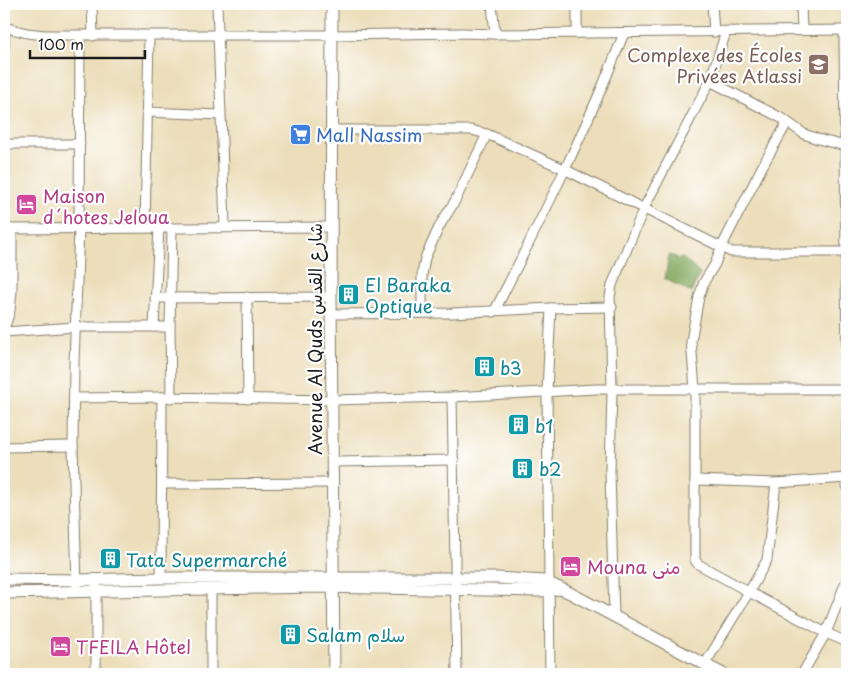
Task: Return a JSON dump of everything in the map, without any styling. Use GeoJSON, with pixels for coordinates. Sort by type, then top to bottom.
{"type":"FeatureCollection","features":[{"type":"Feature","properties":{"kind":"street"},"geometry":{"type":"LineString","coordinates":[[92,4],[93,36]]}},
{"type":"Feature","properties":{"kind":"street"},"geometry":{"type":"LineString","coordinates":[[217,4],[225,226]]}},
{"type":"Feature","properties":{"kind":"street","name":"Avenue Al Quds شارع القدس"},"geometry":{"type":"LineString","coordinates":[[332,4],[331,314],[334,674]]}},
{"type":"Feature","properties":{"kind":"street"},"geometry":{"type":"LineString","coordinates":[[492,4],[495,34]]}},
{"type":"Feature","properties":{"kind":"street"},"geometry":{"type":"LineString","coordinates":[[577,4],[578,32]]}},
{"type":"Feature","properties":{"kind":"street"},"geometry":{"type":"LineString","coordinates":[[712,4],[714,32]]}},
{"type":"Feature","properties":{"kind":"street"},"geometry":{"type":"LineString","coordinates":[[801,4],[802,30]]}},
{"type":"Feature","properties":{"kind":"street"},"geometry":{"type":"LineString","coordinates":[[4,48],[4,27],[35,35],[80,36],[846,30],[845,252],[847,378]]}},
{"type":"Feature","properties":{"kind":"street"},"geometry":{"type":"LineString","coordinates":[[614,616],[610,472],[612,307],[610,297],[612,284],[644,208],[710,80],[726,32]]}},
{"type":"Feature","properties":{"kind":"street"},"geometry":{"type":"LineString","coordinates":[[494,312],[580,140],[624,33]]}},
{"type":"Feature","properties":{"kind":"street"},"geometry":{"type":"LineString","coordinates":[[77,586],[74,327],[79,228],[80,36]]}},
{"type":"Feature","properties":{"kind":"street"},"geometry":{"type":"LineString","coordinates":[[145,228],[148,36]]}},
{"type":"Feature","properties":{"kind":"street"},"geometry":{"type":"LineString","coordinates":[[710,80],[811,136],[845,146]]}},
{"type":"Feature","properties":{"kind":"street"},"geometry":{"type":"LineString","coordinates":[[147,112],[220,115]]}},
{"type":"Feature","properties":{"kind":"street"},"geometry":{"type":"LineString","coordinates":[[787,123],[762,167],[721,248],[715,264],[704,282],[699,297],[691,341],[695,389],[695,560],[698,564],[749,592],[826,633],[847,642]]}},
{"type":"Feature","properties":{"kind":"street"},"geometry":{"type":"LineString","coordinates":[[331,130],[471,130],[487,134],[564,169],[721,248],[736,253],[845,252]]}},
{"type":"Feature","properties":{"kind":"street"},"geometry":{"type":"LineString","coordinates":[[422,313],[422,275],[425,258],[487,134]]}},
{"type":"Feature","properties":{"kind":"street"},"geometry":{"type":"LineString","coordinates":[[4,144],[80,144]]}},
{"type":"Feature","properties":{"kind":"street"},"geometry":{"type":"LineString","coordinates":[[170,327],[74,327],[4,330],[10,311],[12,291],[8,229],[331,226]]}},
{"type":"Feature","properties":{"kind":"street"},"geometry":{"type":"LineString","coordinates":[[154,327],[159,228]]}},
{"type":"Feature","properties":{"kind":"street"},"geometry":{"type":"LineString","coordinates":[[161,578],[172,228]]}},
{"type":"Feature","properties":{"kind":"street"},"geometry":{"type":"LineString","coordinates":[[247,297],[248,399]]}},
{"type":"Feature","properties":{"kind":"street"},"geometry":{"type":"LineString","coordinates":[[156,298],[331,297]]}},
{"type":"Feature","properties":{"kind":"street"},"geometry":{"type":"LineString","coordinates":[[331,314],[494,312],[551,308],[612,307]]}},
{"type":"Feature","properties":{"kind":"street"},"geometry":{"type":"LineString","coordinates":[[550,674],[553,587],[547,391],[551,308]]}},
{"type":"Feature","properties":{"kind":"street"},"geometry":{"type":"LineString","coordinates":[[74,398],[167,397],[332,400],[452,397],[596,389],[847,389]]}},
{"type":"Feature","properties":{"kind":"street"},"geometry":{"type":"LineString","coordinates":[[452,397],[457,674]]}},
{"type":"Feature","properties":{"kind":"street"},"geometry":{"type":"LineString","coordinates":[[847,420],[847,486]]}},
{"type":"Feature","properties":{"kind":"street"},"geometry":{"type":"LineString","coordinates":[[4,447],[74,446]]}},
{"type":"Feature","properties":{"kind":"street"},"geometry":{"type":"LineString","coordinates":[[333,462],[454,460]]}},
{"type":"Feature","properties":{"kind":"street"},"geometry":{"type":"LineString","coordinates":[[695,480],[776,482],[847,478]]}},
{"type":"Feature","properties":{"kind":"street"},"geometry":{"type":"LineString","coordinates":[[705,664],[767,560],[776,482]]}},
{"type":"Feature","properties":{"kind":"street"},"geometry":{"type":"LineString","coordinates":[[163,484],[332,484]]}},
{"type":"Feature","properties":{"kind":"street"},"geometry":{"type":"LineString","coordinates":[[96,586],[161,578],[334,583],[456,583],[521,578],[553,587],[614,616],[723,674]]}},
{"type":"Feature","properties":{"kind":"street"},"geometry":{"type":"LineString","coordinates":[[4,579],[77,586],[211,590],[334,583]]}},
{"type":"Feature","properties":{"kind":"street"},"geometry":{"type":"LineString","coordinates":[[802,674],[826,633],[843,594],[847,579]]}},
{"type":"Feature","properties":{"kind":"street"},"geometry":{"type":"LineString","coordinates":[[4,593],[77,586]]}},
{"type":"Feature","properties":{"kind":"street"},"geometry":{"type":"LineString","coordinates":[[96,586],[96,674]]}},
{"type":"Feature","properties":{"kind":"street"},"geometry":{"type":"LineString","coordinates":[[211,590],[211,674]]}},
{"type":"Feature","properties":{"kind":"green space"},"geometry":{"type":"Polygon","coordinates":[[[669,255],[676,257],[677,260],[683,258],[700,274],[691,292],[665,279],[669,255]]]}},
{"type":"Feature","properties":{"kind":"place","name":"Complexe des Écoles Privées Atlassi"},"geometry":{"type":"Point","coordinates":[818,64]}},
{"type":"Feature","properties":{"kind":"place","name":"Mall Nassim"},"geometry":{"type":"Point","coordinates":[300,134]}},
{"type":"Feature","properties":{"kind":"place","name":"Maison d´hotes Jeloua"},"geometry":{"type":"Point","coordinates":[27,205]}},
{"type":"Feature","properties":{"kind":"place","name":"El Baraka Optique"},"geometry":{"type":"Point","coordinates":[349,294]}},
{"type":"Feature","properties":{"kind":"place","name":"b3"},"geometry":{"type":"Point","coordinates":[484,367]}},
{"type":"Feature","properties":{"kind":"place","name":"b1"},"geometry":{"type":"Point","coordinates":[519,425]}},
{"type":"Feature","properties":{"kind":"place","name":"b2"},"geometry":{"type":"Point","coordinates":[523,468]}},
{"type":"Feature","properties":{"kind":"place","name":"Tata Supermarché"},"geometry":{"type":"Point","coordinates":[110,559]}},
{"type":"Feature","properties":{"kind":"place","name":"Mouna منى"},"geometry":{"type":"Point","coordinates":[571,566]}},
{"type":"Feature","properties":{"kind":"place","name":"Salam سلام"},"geometry":{"type":"Point","coordinates":[290,634]}},
{"type":"Feature","properties":{"kind":"place","name":"TFEILA Hôtel"},"geometry":{"type":"Point","coordinates":[60,646]}}]}
